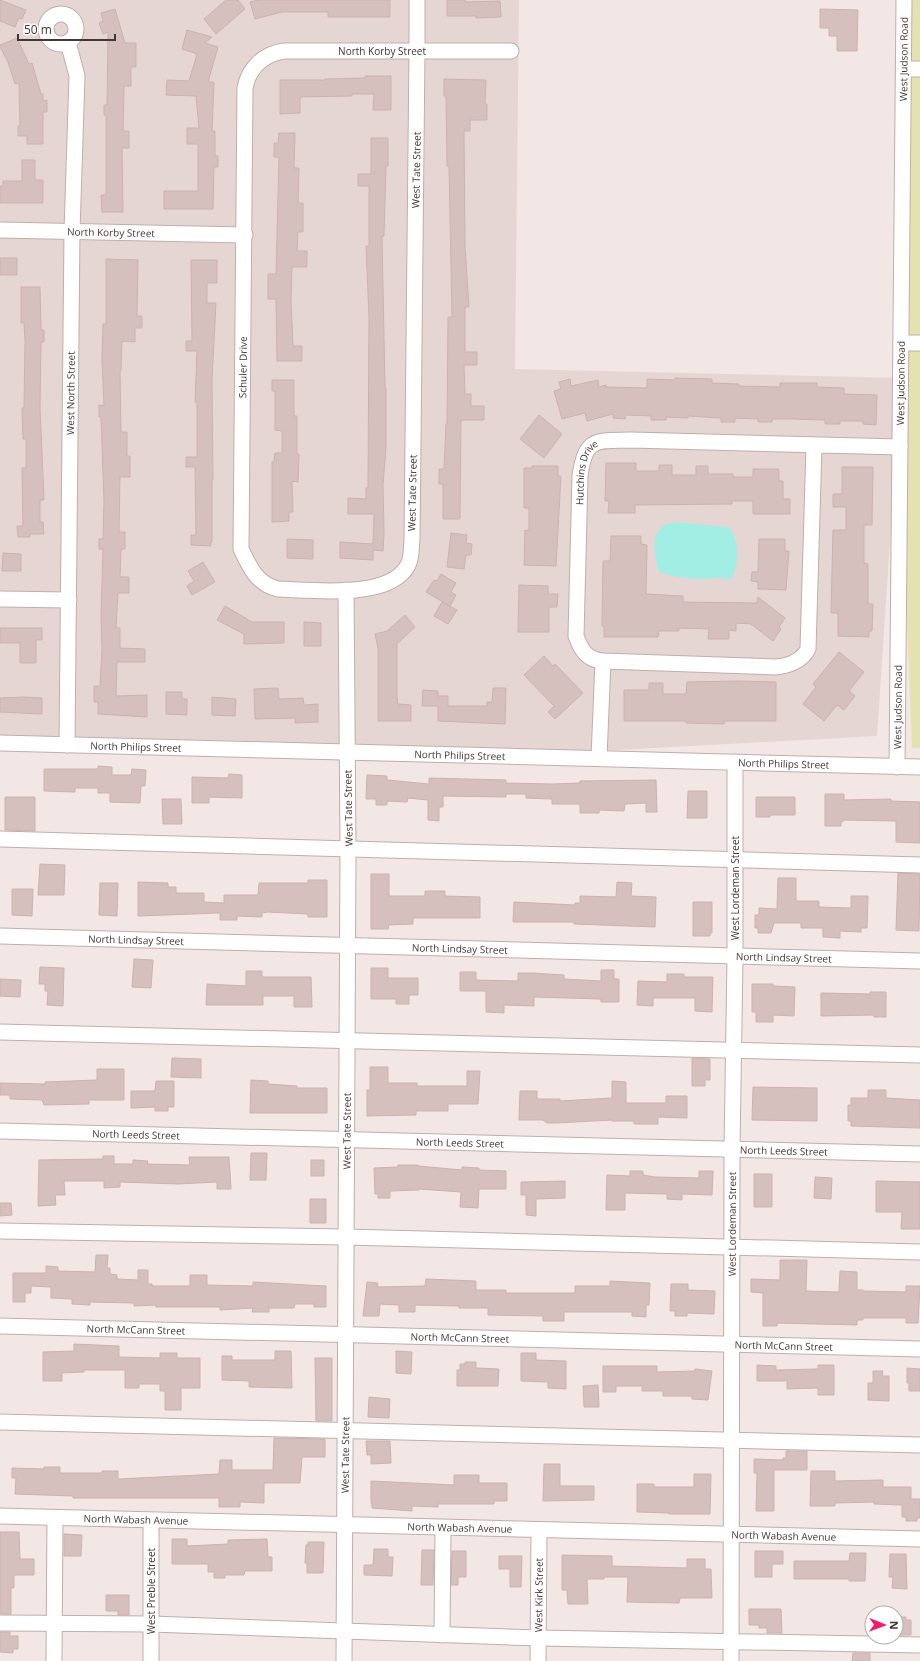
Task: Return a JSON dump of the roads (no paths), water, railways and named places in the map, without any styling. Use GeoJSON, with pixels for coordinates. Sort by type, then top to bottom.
{"type":"FeatureCollection","features":[{"type":"Feature","properties":{"kind":"street","name":"West Tate Street"},"geometry":{"type":"LineString","coordinates":[[344,1661],[348,849],[346,590],[366,590],[382,586],[401,574],[409,564],[412,540],[418,0]]}},
{"type":"Feature","properties":{"kind":"street","name":"West Judson Road"},"geometry":{"type":"LineString","coordinates":[[897,767],[904,0]]}},
{"type":"Feature","properties":{"kind":"street","name":"West North Street"},"geometry":{"type":"LineString","coordinates":[[67,745],[72,232],[77,76],[68,42]]}},
{"type":"Feature","properties":{"kind":"street","name":"North Korby Street"},"geometry":{"type":"LineString","coordinates":[[258,64],[272,53],[284,51],[511,51]]}},
{"type":"Feature","properties":{"kind":"street","name":"Schuler Drive"},"geometry":{"type":"LineString","coordinates":[[258,64],[247,79],[245,88],[245,235],[241,550],[252,573],[270,588],[346,590]]}},
{"type":"Feature","properties":{"kind":"street"},"geometry":{"type":"LineString","coordinates":[[904,69],[920,69]]}},
{"type":"Feature","properties":{"kind":"street","name":"North Korby Street"},"geometry":{"type":"LineString","coordinates":[[0,230],[245,235]]}},
{"type":"Feature","properties":{"kind":"street"},"geometry":{"type":"LineString","coordinates":[[901,343],[920,343]]}},
{"type":"Feature","properties":{"kind":"street","name":"Hutchins Drive"},"geometry":{"type":"LineString","coordinates":[[814,446],[808,649],[804,656],[786,666],[775,667],[603,661],[594,660],[581,649],[576,636],[580,476],[582,461],[591,445],[597,441],[631,440],[814,446],[900,447]]}},
{"type":"Feature","properties":{"kind":"street"},"geometry":{"type":"LineString","coordinates":[[0,599],[69,600]]}},
{"type":"Feature","properties":{"kind":"street"},"geometry":{"type":"LineString","coordinates":[[599,758],[603,661]]}},
{"type":"Feature","properties":{"kind":"street","name":"North Philips Street"},"geometry":{"type":"LineString","coordinates":[[0,744],[920,767]]}},
{"type":"Feature","properties":{"kind":"street","name":"West Lordeman Street"},"geometry":{"type":"LineString","coordinates":[[731,1661],[733,1345],[731,1247],[732,1050],[735,957],[735,762]]}},
{"type":"Feature","properties":{"kind":"street"},"geometry":{"type":"LineString","coordinates":[[0,839],[920,865]]}},
{"type":"Feature","properties":{"kind":"street","name":"North Lindsay Street"},"geometry":{"type":"LineString","coordinates":[[0,936],[920,961]]}},
{"type":"Feature","properties":{"kind":"street"},"geometry":{"type":"LineString","coordinates":[[0,1032],[920,1055]]}},
{"type":"Feature","properties":{"kind":"street","name":"North Leeds Street"},"geometry":{"type":"LineString","coordinates":[[0,1131],[920,1154]]}},
{"type":"Feature","properties":{"kind":"street"},"geometry":{"type":"LineString","coordinates":[[0,1231],[346,1237],[920,1252]]}},
{"type":"Feature","properties":{"kind":"street","name":"North McCann Street"},"geometry":{"type":"LineString","coordinates":[[0,1326],[920,1349]]}},
{"type":"Feature","properties":{"kind":"street"},"geometry":{"type":"LineString","coordinates":[[0,1422],[920,1445]]}},
{"type":"Feature","properties":{"kind":"street","name":"North Wabash Avenue"},"geometry":{"type":"LineString","coordinates":[[0,1516],[920,1540]]}},
{"type":"Feature","properties":{"kind":"street"},"geometry":{"type":"LineString","coordinates":[[54,1661],[55,1518]]}},
{"type":"Feature","properties":{"kind":"street","name":"West Preble Street"},"geometry":{"type":"LineString","coordinates":[[151,1521],[151,1661]]}},
{"type":"Feature","properties":{"kind":"street"},"geometry":{"type":"LineString","coordinates":[[442,1635],[443,1528]]}},
{"type":"Feature","properties":{"kind":"street","name":"West Kirk Street"},"geometry":{"type":"LineString","coordinates":[[538,1661],[539,1530]]}},
{"type":"Feature","properties":{"kind":"street"},"geometry":{"type":"LineString","coordinates":[[0,1623],[151,1624],[538,1638],[920,1645]]}},
{"type":"Feature","properties":{"kind":"water"},"geometry":{"type":"Polygon","coordinates":[[[676,522],[728,527],[732,531],[735,537],[737,559],[732,578],[726,580],[722,577],[709,579],[689,578],[659,571],[655,552],[656,536],[658,531],[665,525],[676,522]]]}}]}
